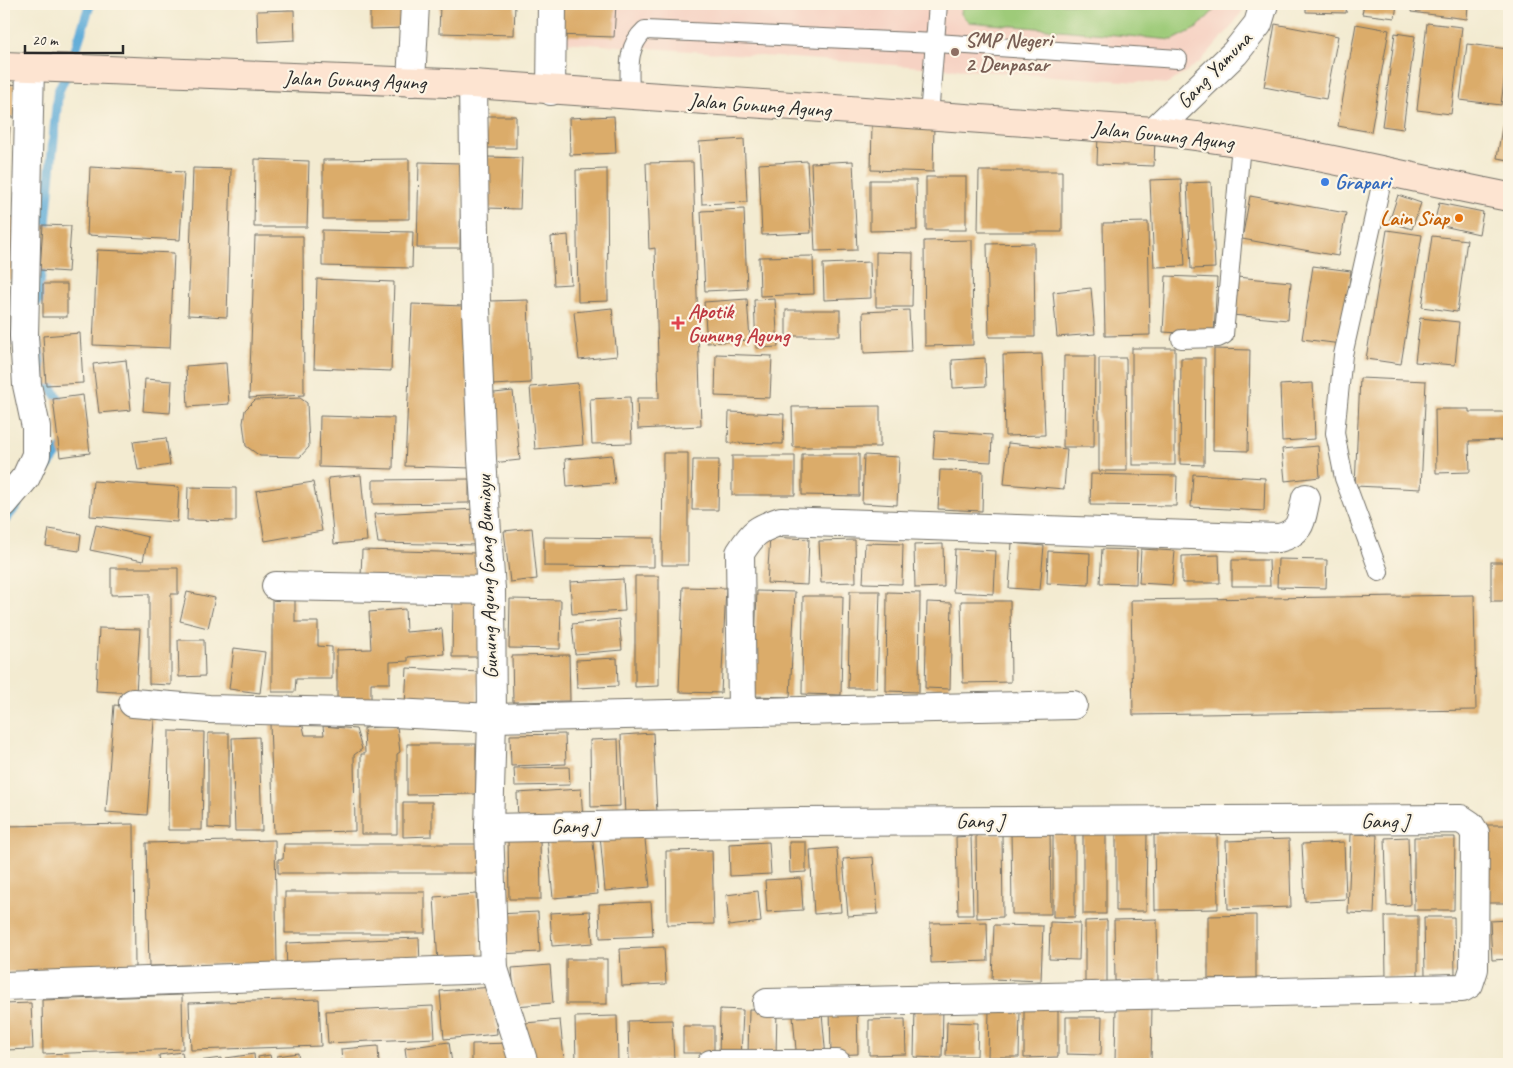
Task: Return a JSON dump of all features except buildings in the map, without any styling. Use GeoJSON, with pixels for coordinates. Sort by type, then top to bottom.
{"type":"FeatureCollection","features":[{"type":"Feature","properties":{"kind":"main road","name":"Jalan Gunung Agung"},"geometry":{"type":"LineString","coordinates":[[30,67],[473,84],[551,91],[1154,131],[1203,136],[1315,156],[1509,197]]}},
{"type":"Feature","properties":{"kind":"street"},"geometry":{"type":"LineString","coordinates":[[411,82],[415,4]]}},
{"type":"Feature","properties":{"kind":"street"},"geometry":{"type":"LineString","coordinates":[[551,91],[552,4]]}},
{"type":"Feature","properties":{"kind":"street","name":"Gang Yamuna"},"geometry":{"type":"LineString","coordinates":[[1154,131],[1235,53],[1258,24],[1264,4]]}},
{"type":"Feature","properties":{"kind":"street"},"geometry":{"type":"LineString","coordinates":[[4,503],[26,477],[36,455],[36,427],[27,385],[24,336],[30,67]]}},
{"type":"Feature","properties":{"kind":"street","name":"Gunung Agung Gang Bumiayu"},"geometry":{"type":"LineString","coordinates":[[473,84],[477,327],[482,459],[491,590],[492,718],[489,828],[494,968],[524,1064]]}},
{"type":"Feature","properties":{"kind":"street"},"geometry":{"type":"LineString","coordinates":[[742,711],[740,552],[752,534],[781,521],[1279,538],[1292,535],[1298,528],[1306,498]]}},
{"type":"Feature","properties":{"kind":"street"},"geometry":{"type":"LineString","coordinates":[[276,586],[491,590]]}},
{"type":"Feature","properties":{"kind":"street"},"geometry":{"type":"LineString","coordinates":[[133,703],[209,709],[394,713],[492,718],[1073,705]]}},
{"type":"Feature","properties":{"kind":"street","name":"Gang J"},"geometry":{"type":"LineString","coordinates":[[489,828],[793,822],[1461,819],[1470,824],[1475,833],[1474,970],[1469,984],[1462,988],[1452,990],[767,1003]]}},
{"type":"Feature","properties":{"kind":"street"},"geometry":{"type":"LineString","coordinates":[[4,986],[494,968]]}},
{"type":"Feature","properties":{"kind":"street"},"geometry":{"type":"LineString","coordinates":[[711,1064],[837,1064]]}},
{"type":"Feature","properties":{"kind":"lane"},"geometry":{"type":"LineString","coordinates":[[929,116],[938,4]]}},
{"type":"Feature","properties":{"kind":"lane"},"geometry":{"type":"LineString","coordinates":[[630,96],[630,54],[634,40],[644,30],[936,43],[1178,59]]}},
{"type":"Feature","properties":{"kind":"lane"},"geometry":{"type":"LineString","coordinates":[[1181,340],[1218,338],[1224,335],[1241,144]]}},
{"type":"Feature","properties":{"kind":"lane"},"geometry":{"type":"LineString","coordinates":[[1379,572],[1344,478],[1335,433],[1343,355],[1384,172]]}},
{"type":"Feature","properties":{"kind":"shaded area","name":"SMP Negeri 2 Denpasar"},"geometry":{"type":"Polygon","coordinates":[[[557,4],[1247,4],[1232,26],[1200,62],[1168,84],[560,42],[557,4]]]}},
{"type":"Feature","properties":{"kind":"green space"},"geometry":{"type":"Polygon","coordinates":[[[962,4],[1220,4],[1197,28],[1173,40],[969,22],[961,14],[962,4]]]}},
{"type":"Feature","properties":{"kind":"waterway"},"geometry":{"type":"LineString","coordinates":[[44,239],[58,92],[71,64],[90,4]]}},
{"type":"Feature","properties":{"kind":"waterway"},"geometry":{"type":"LineString","coordinates":[[38,301],[42,258]]}},
{"type":"Feature","properties":{"kind":"waterway"},"geometry":{"type":"LineString","coordinates":[[37,342],[40,363],[46,378],[64,409]]}},
{"type":"Feature","properties":{"kind":"waterway"},"geometry":{"type":"LineString","coordinates":[[35,482],[66,442]]}},
{"type":"Feature","properties":{"kind":"waterway"},"geometry":{"type":"LineString","coordinates":[[4,521],[17,505]]}},
{"type":"Feature","properties":{"kind":"place","name":"SMP Negeri 2 Denpasar"},"geometry":{"type":"Point","coordinates":[955,52]}},
{"type":"Feature","properties":{"kind":"place","name":"Grapari"},"geometry":{"type":"Point","coordinates":[1325,182]}},
{"type":"Feature","properties":{"kind":"place","name":"Lain Siap"},"geometry":{"type":"Point","coordinates":[1459,218]}},
{"type":"Feature","properties":{"kind":"place","name":"Apotik Gunung Agung"},"geometry":{"type":"Point","coordinates":[678,323]}}]}
